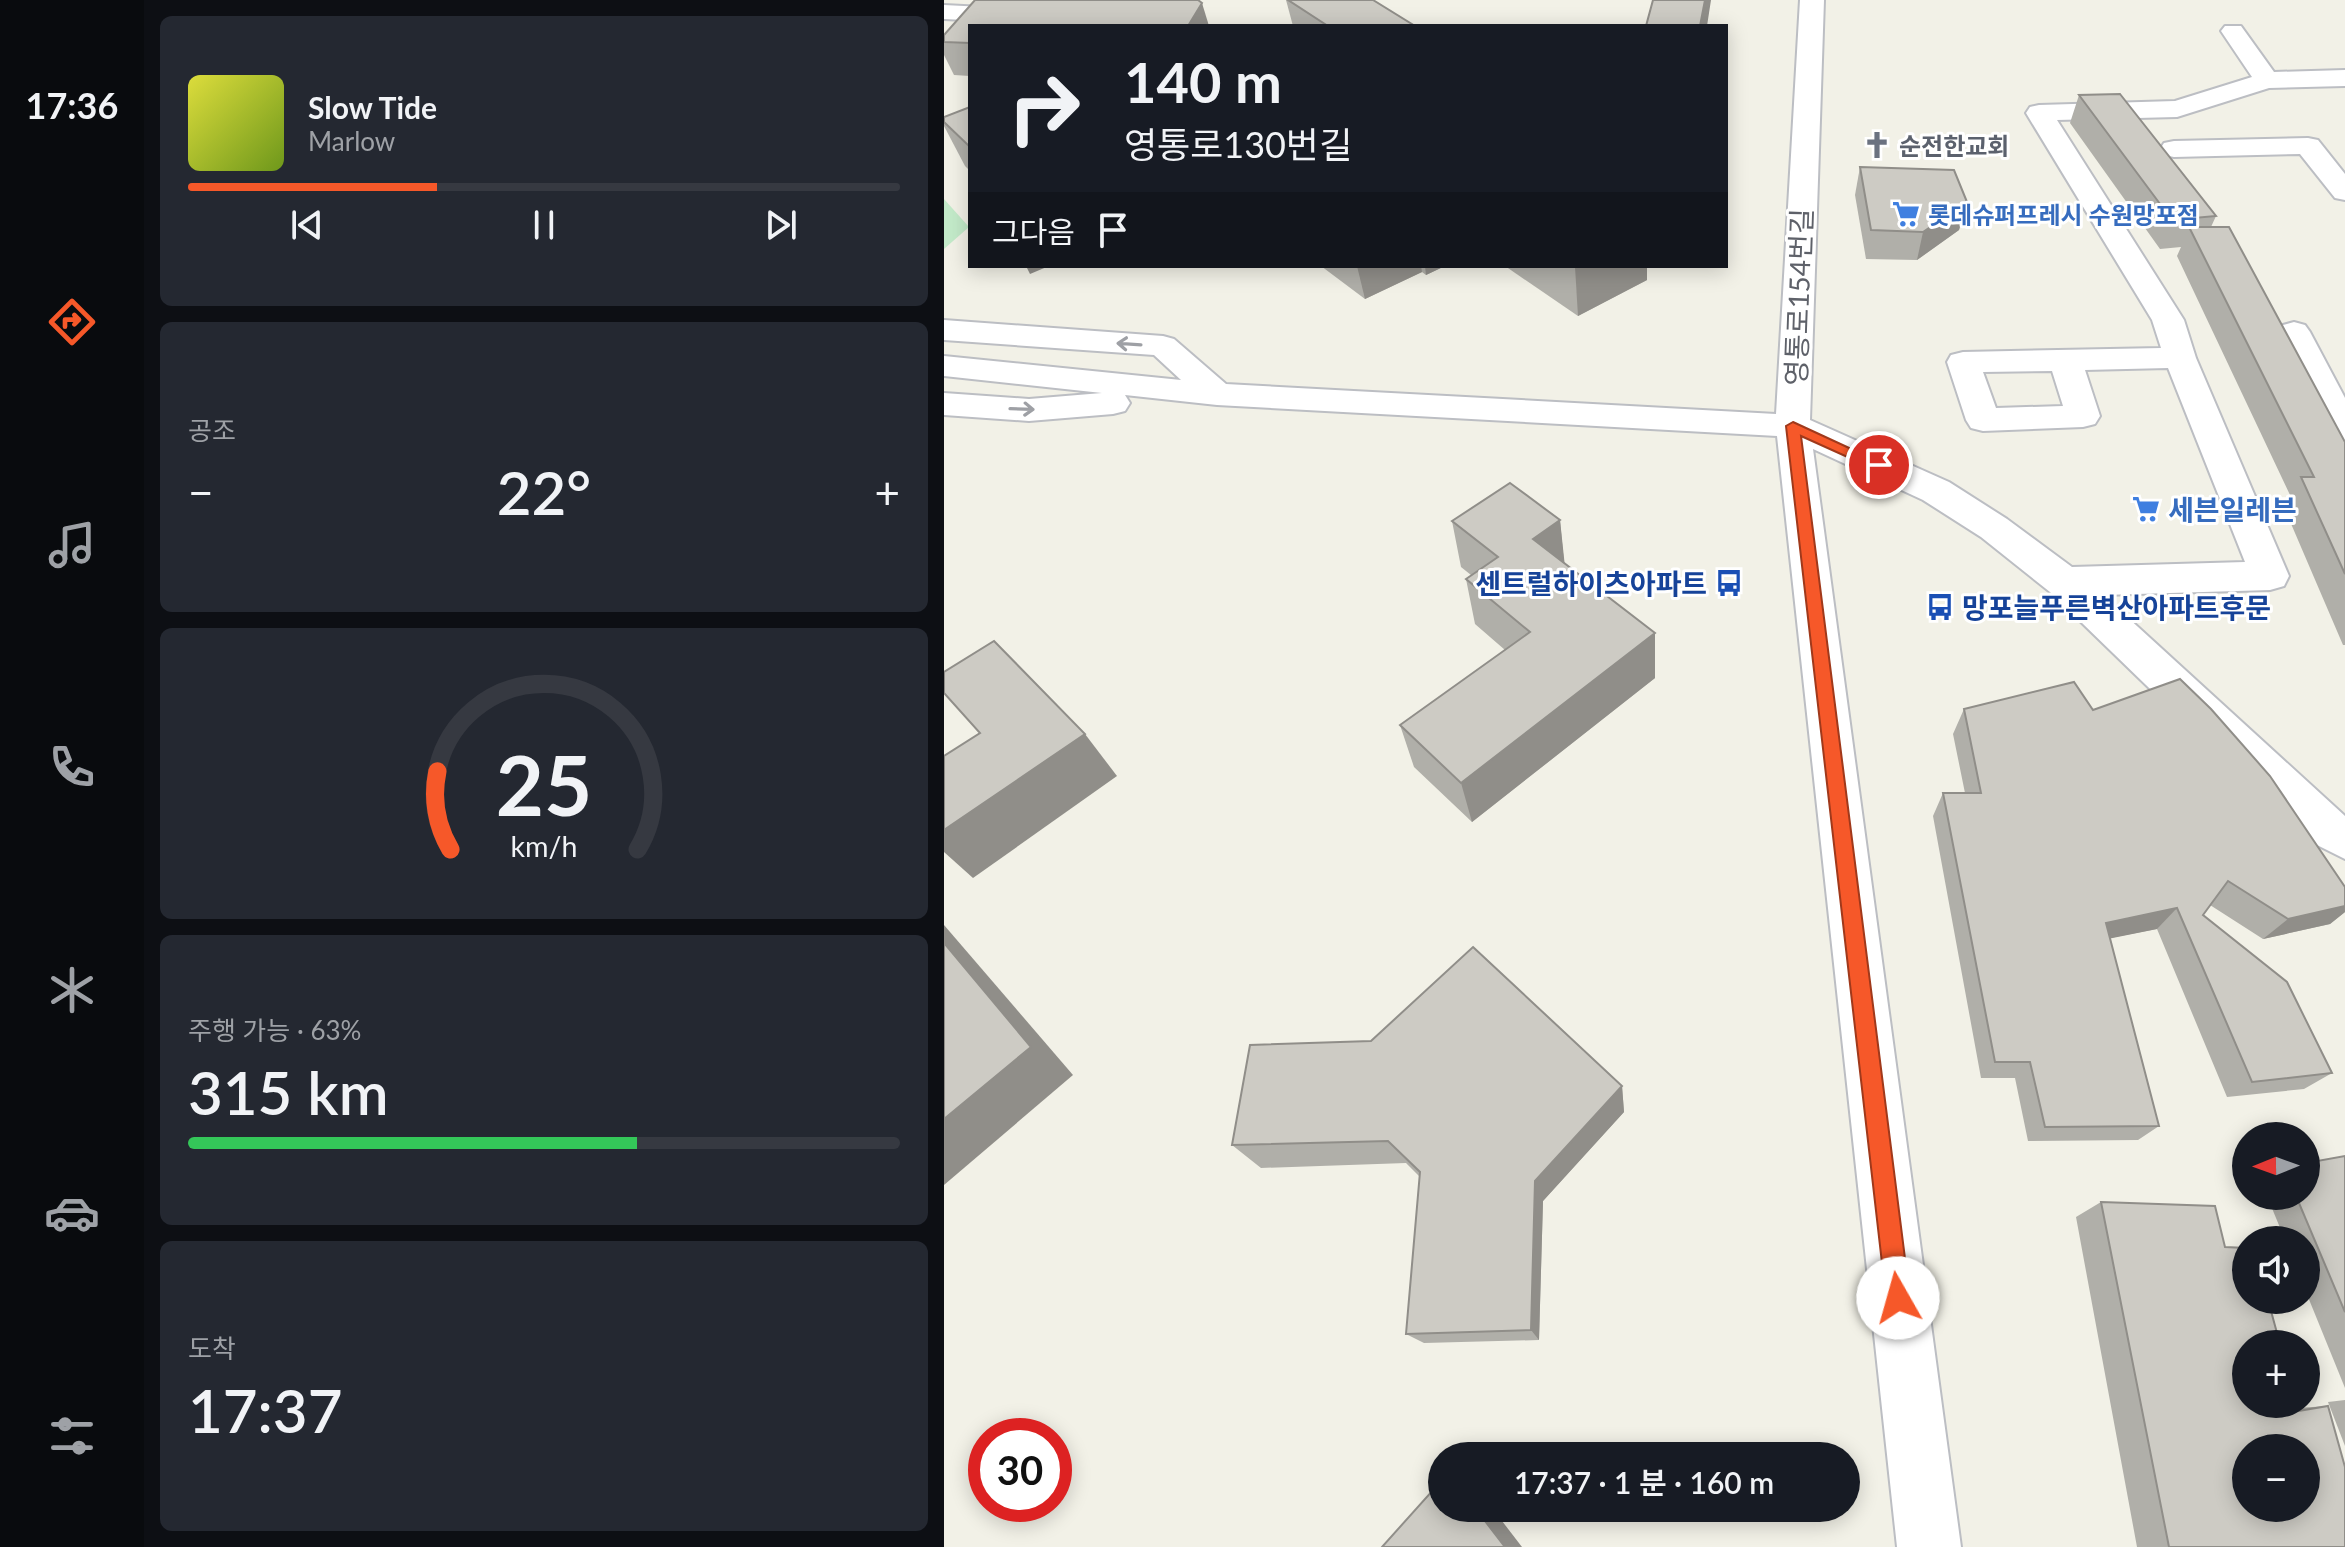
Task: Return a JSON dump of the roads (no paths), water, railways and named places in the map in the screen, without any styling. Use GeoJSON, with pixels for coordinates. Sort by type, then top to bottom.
{"type":"FeatureCollection","features":[{"type":"Feature","properties":{"kind":"street"},"geometry":{"type":"LineString","coordinates":[[944,12],[1090,19],[1108,0]]}},
{"type":"Feature","properties":{"kind":"street","name":"영통로154번길"},"geometry":{"type":"LineString","coordinates":[[1812,0],[1793,426],[1929,1547]]}},
{"type":"Feature","properties":{"kind":"street"},"geometry":{"type":"LineString","coordinates":[[2233,31],[2267,80]]}},
{"type":"Feature","properties":{"kind":"street"},"geometry":{"type":"LineString","coordinates":[[2064,582],[2270,576],[2180,358],[2168,320],[2039,113],[2177,109],[2267,80],[2345,78]]}},
{"type":"Feature","properties":{"kind":"street"},"geometry":{"type":"LineString","coordinates":[[2177,109],[2219,148]]}},
{"type":"Feature","properties":{"kind":"street"},"geometry":{"type":"LineString","coordinates":[[2174,149],[2308,146],[2345,192]]}},
{"type":"Feature","properties":{"kind":"street"},"geometry":{"type":"LineString","coordinates":[[944,330],[1163,346],[1217,394]]}},
{"type":"Feature","properties":{"kind":"street"},"geometry":{"type":"LineString","coordinates":[[2294,332],[2345,431]]}},
{"type":"Feature","properties":{"kind":"street"},"geometry":{"type":"LineString","coordinates":[[2065,360],[2180,358]]}},
{"type":"Feature","properties":{"kind":"street"},"geometry":{"type":"LineString","coordinates":[[944,366],[1217,394],[1793,426],[1936,491],[1994,528],[2064,582],[2321,825],[2345,839]]}},
{"type":"Feature","properties":{"kind":"street"},"geometry":{"type":"LineString","coordinates":[[944,404],[1029,410],[1217,394]]}},
{"type":"Feature","properties":{"kind":"place","name":"순전한교회"},"geometry":{"type":"Point","coordinates":[1877,145]}},
{"type":"Feature","properties":{"kind":"place","name":"롯데슈퍼프레시 수원망포점"},"geometry":{"type":"Point","coordinates":[1906,214]}},
{"type":"Feature","properties":{"kind":"place","name":"세븐일레븐"},"geometry":{"type":"Point","coordinates":[2146,509]}},
{"type":"Feature","properties":{"kind":"place","name":"센트럴하이츠아파트"},"geometry":{"type":"Point","coordinates":[1729,583]}},
{"type":"Feature","properties":{"kind":"place","name":"망포늘푸른벽산아파트후문"},"geometry":{"type":"Point","coordinates":[1940,607]}}]}
